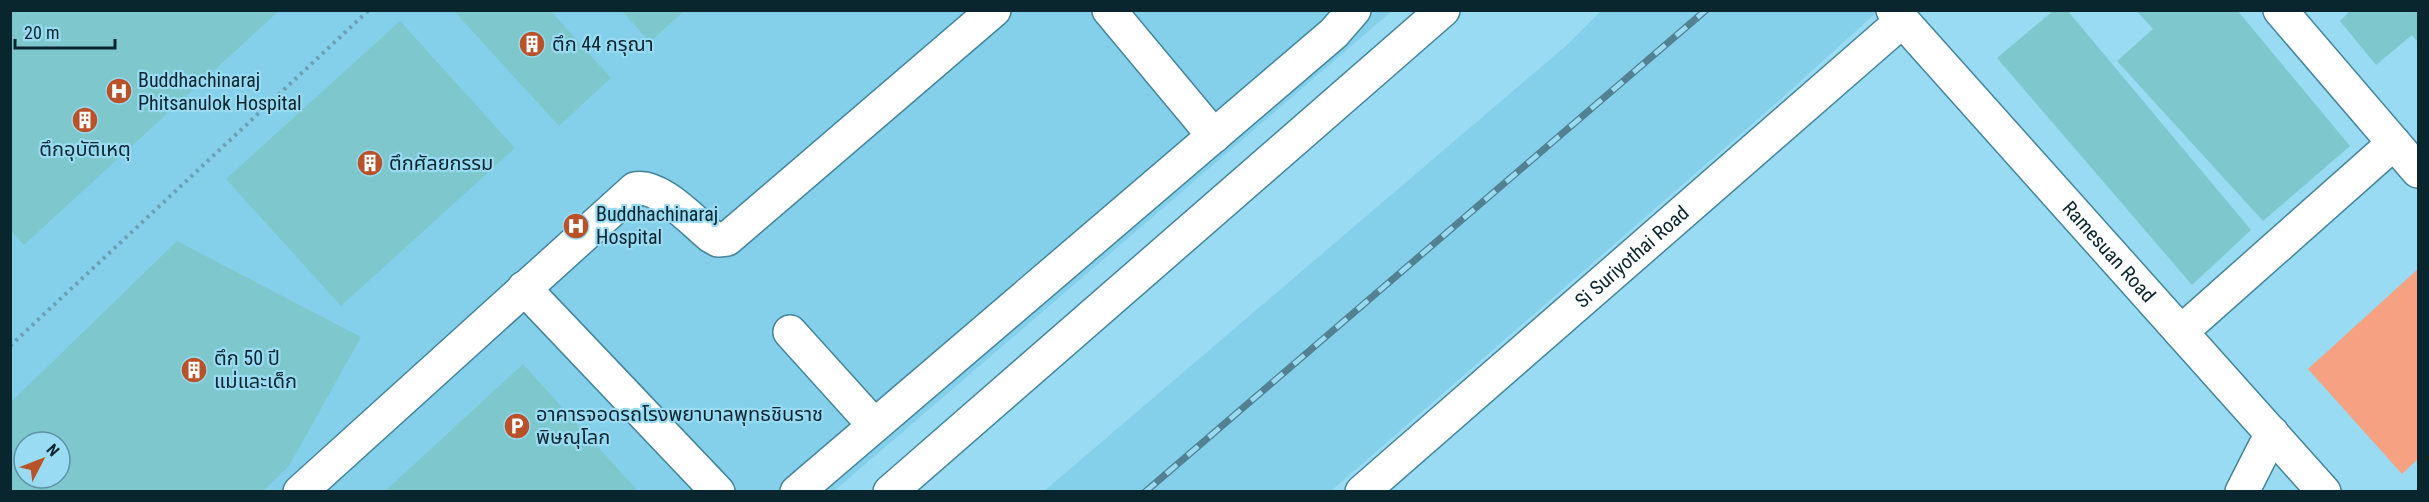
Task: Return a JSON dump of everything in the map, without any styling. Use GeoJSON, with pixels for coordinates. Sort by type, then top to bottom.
{"type":"FeatureCollection","features":[{"type":"Feature","properties":{"kind":"street"},"geometry":{"type":"LineString","coordinates":[[300,492],[620,201],[641,187],[664,197],[711,236],[718,240],[727,239],[994,10]]}},
{"type":"Feature","properties":{"kind":"street"},"geometry":{"type":"LineString","coordinates":[[1109,10],[1214,136]]}},
{"type":"Feature","properties":{"kind":"street"},"geometry":{"type":"LineString","coordinates":[[797,492],[1334,33],[1354,10]]}},
{"type":"Feature","properties":{"kind":"street"},"geometry":{"type":"LineString","coordinates":[[890,492],[1443,10]]}},
{"type":"Feature","properties":{"kind":"street"},"geometry":{"type":"LineString","coordinates":[[2280,10],[2418,171]]}},
{"type":"Feature","properties":{"kind":"street","name":"Ramesuan Road"},"geometry":{"type":"LineString","coordinates":[[1903,14],[2324,492]]}},
{"type":"Feature","properties":{"kind":"street","name":"Si Suriyothai Road"},"geometry":{"type":"LineString","coordinates":[[1362,492],[1903,14]]}},
{"type":"Feature","properties":{"kind":"street"},"geometry":{"type":"LineString","coordinates":[[2181,332],[2394,142]]}},
{"type":"Feature","properties":{"kind":"street"},"geometry":{"type":"LineString","coordinates":[[524,288],[718,492]]}},
{"type":"Feature","properties":{"kind":"street"},"geometry":{"type":"LineString","coordinates":[[790,332],[874,426]]}},
{"type":"Feature","properties":{"kind":"street"},"geometry":{"type":"LineString","coordinates":[[2242,492],[2272,433]]}},
{"type":"Feature","properties":{"kind":"path"},"geometry":{"type":"LineString","coordinates":[[10,346],[369,10]]}},
{"type":"Feature","properties":{"kind":"shaded area","name":"Buddhachinaraj Hospital"},"geometry":{"type":"Polygon","coordinates":[[[10,11],[1392,11],[833,492],[11,491],[10,11]]]}},
{"type":"Feature","properties":{"kind":"shaded area"},"geometry":{"type":"Polygon","coordinates":[[[1601,11],[1878,11],[1782,98],[1331,491],[1043,492],[1568,44],[1601,11]]]}},
{"type":"Feature","properties":{"kind":"shaded area"},"geometry":{"type":"Polygon","coordinates":[[[2418,269],[2418,459],[2402,474],[2308,369],[2418,269]]]}},
{"type":"Feature","properties":{"kind":"building","name":"ตึกอุบัติเหตุ"},"geometry":{"type":"Polygon","coordinates":[[[10,10],[280,10],[24,245],[10,230],[10,10]]]}},
{"type":"Feature","properties":{"kind":"building","name":"ตึก 44 กรุณา"},"geometry":{"type":"Polygon","coordinates":[[[453,10],[550,10],[611,78],[559,126],[453,10]]]}},
{"type":"Feature","properties":{"kind":"building","name":"ตึก 44 กรุณา"},"geometry":{"type":"Polygon","coordinates":[[[621,10],[685,10],[650,42],[621,10]]]}},
{"type":"Feature","properties":{"kind":"building"},"geometry":{"type":"Polygon","coordinates":[[[2054,10],[2067,10],[2251,230],[2192,285],[1997,58],[2054,10]]]}},
{"type":"Feature","properties":{"kind":"building"},"geometry":{"type":"Polygon","coordinates":[[[2136,10],[2237,10],[2350,146],[2263,221],[2117,61],[2153,29],[2136,10]]]}},
{"type":"Feature","properties":{"kind":"building"},"geometry":{"type":"Polygon","coordinates":[[[2351,10],[2418,10],[2418,42],[2412,35],[2376,65],[2340,21],[2351,10]]]}},
{"type":"Feature","properties":{"kind":"building","name":"ตึกศัลยกรรม"},"geometry":{"type":"Polygon","coordinates":[[[400,21],[515,148],[341,306],[226,179],[400,21]]]}},
{"type":"Feature","properties":{"kind":"building","name":"ตึก 50 ปี แม่และเด็ก"},"geometry":{"type":"Polygon","coordinates":[[[177,241],[361,337],[289,466],[262,492],[10,492],[10,403],[177,241]]]}},
{"type":"Feature","properties":{"kind":"building","name":"อาคารจอดรถโรงพยาบาลพุทธชินราช พิษณุโลก"},"geometry":{"type":"Polygon","coordinates":[[[523,364],[636,489],[632,492],[384,492],[523,364]]]}},
{"type":"Feature","properties":{"kind":"railway"},"geometry":{"type":"LineString","coordinates":[[1145,492],[1706,10]]}},
{"type":"Feature","properties":{"kind":"place","name":"ตึก 44 กรุณา"},"geometry":{"type":"Point","coordinates":[532,44]}},
{"type":"Feature","properties":{"kind":"place","name":"Buddhachinaraj Phitsanulok Hospital"},"geometry":{"type":"Point","coordinates":[119,91]}},
{"type":"Feature","properties":{"kind":"place","name":"ตึกอุบัติเหตุ"},"geometry":{"type":"Point","coordinates":[85,120]}},
{"type":"Feature","properties":{"kind":"place","name":"ตึกศัลยกรรม"},"geometry":{"type":"Point","coordinates":[370,163]}},
{"type":"Feature","properties":{"kind":"place","name":"Buddhachinaraj Hospital"},"geometry":{"type":"Point","coordinates":[576,226]}},
{"type":"Feature","properties":{"kind":"place","name":"ตึก 50 ปี แม่และเด็ก"},"geometry":{"type":"Point","coordinates":[194,370]}},
{"type":"Feature","properties":{"kind":"place","name":"อาคารจอดรถโรงพยาบาลพุทธชินราช พิษณุโลก"},"geometry":{"type":"Point","coordinates":[517,426]}}]}
